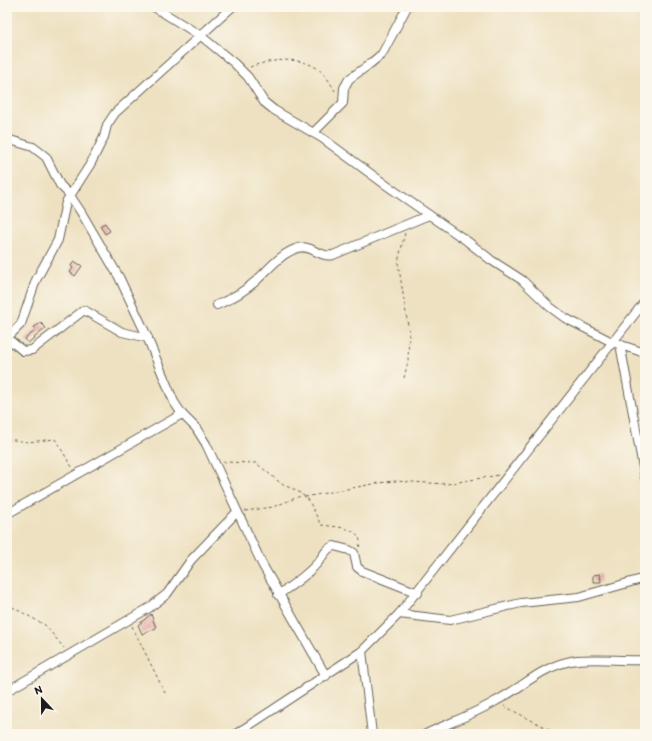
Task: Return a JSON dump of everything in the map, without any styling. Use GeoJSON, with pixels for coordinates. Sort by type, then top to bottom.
{"type":"FeatureCollection","features":[{"type":"Feature","properties":{"kind":"street"},"geometry":{"type":"LineString","coordinates":[[154,7],[201,36],[242,70],[266,104],[312,133],[467,241],[490,260],[522,280],[550,307],[565,318],[612,342],[645,353]]}},
{"type":"Feature","properties":{"kind":"street"},"geometry":{"type":"LineString","coordinates":[[148,338],[122,332],[84,310],[32,350],[23,351],[7,338],[21,324],[36,280],[58,240],[63,209],[70,194],[100,147],[107,125],[115,113],[232,7]]}},
{"type":"Feature","properties":{"kind":"street"},"geometry":{"type":"LineString","coordinates":[[312,133],[343,103],[344,88],[349,79],[366,68],[382,54],[407,7]]}},
{"type":"Feature","properties":{"kind":"street"},"geometry":{"type":"LineString","coordinates":[[7,139],[26,144],[42,152],[60,185],[70,194],[119,277],[148,338],[174,402],[182,414],[196,428],[278,595],[326,676]]}},
{"type":"Feature","properties":{"kind":"street"},"geometry":{"type":"LineString","coordinates":[[217,305],[246,289],[282,256],[296,248],[308,247],[321,255],[330,255],[429,215]]}},
{"type":"Feature","properties":{"kind":"street"},"geometry":{"type":"LineString","coordinates":[[236,734],[362,651],[399,614],[418,593],[645,301]]}},
{"type":"Feature","properties":{"kind":"street"},"geometry":{"type":"LineString","coordinates":[[620,344],[645,478]]}},
{"type":"Feature","properties":{"kind":"street"},"geometry":{"type":"LineString","coordinates":[[7,514],[76,473],[182,414]]}},
{"type":"Feature","properties":{"kind":"street"},"geometry":{"type":"LineString","coordinates":[[7,691],[149,608],[167,594],[191,560],[236,512]]}},
{"type":"Feature","properties":{"kind":"street"},"geometry":{"type":"LineString","coordinates":[[278,595],[316,565],[330,547],[340,546],[354,553],[357,559],[357,567],[362,571],[418,593]]}},
{"type":"Feature","properties":{"kind":"street"},"geometry":{"type":"LineString","coordinates":[[399,614],[450,620],[527,602],[580,597],[645,578]]}},
{"type":"Feature","properties":{"kind":"street"},"geometry":{"type":"LineString","coordinates":[[362,651],[372,734]]}},
{"type":"Feature","properties":{"kind":"street"},"geometry":{"type":"LineString","coordinates":[[426,734],[496,701],[525,681],[560,664],[578,660],[645,660]]}},
{"type":"Feature","properties":{"kind":"path"},"geometry":{"type":"LineString","coordinates":[[242,70],[252,66],[283,61],[312,65],[327,77],[343,103]]}},
{"type":"Feature","properties":{"kind":"path"},"geometry":{"type":"LineString","coordinates":[[404,378],[408,360],[409,332],[398,262],[409,224]]}},
{"type":"Feature","properties":{"kind":"path"},"geometry":{"type":"LineString","coordinates":[[7,439],[28,442],[55,439],[76,473]]}},
{"type":"Feature","properties":{"kind":"path"},"geometry":{"type":"LineString","coordinates":[[214,462],[233,461],[256,463],[283,485],[303,495],[311,502],[317,520],[321,525],[346,527],[356,535],[360,545],[357,559]]}},
{"type":"Feature","properties":{"kind":"path"},"geometry":{"type":"LineString","coordinates":[[305,497],[386,482],[447,484],[511,473]]}},
{"type":"Feature","properties":{"kind":"path"},"geometry":{"type":"LineString","coordinates":[[236,512],[273,507],[303,495]]}},
{"type":"Feature","properties":{"kind":"path"},"geometry":{"type":"LineString","coordinates":[[7,604],[45,625],[69,655]]}},
{"type":"Feature","properties":{"kind":"path"},"geometry":{"type":"LineString","coordinates":[[129,620],[165,694]]}},
{"type":"Feature","properties":{"kind":"path"},"geometry":{"type":"LineString","coordinates":[[496,701],[558,734]]}},
{"type":"Feature","properties":{"kind":"path"},"geometry":{"type":"LineString","coordinates":[[613,734],[645,730]]}},
{"type":"Feature","properties":{"kind":"building"},"geometry":{"type":"Polygon","coordinates":[[[105,223],[110,231],[105,234],[100,226],[105,223]]]}},
{"type":"Feature","properties":{"kind":"building"},"geometry":{"type":"Polygon","coordinates":[[[74,261],[82,266],[75,276],[70,272],[73,268],[71,266],[74,261]]]}},
{"type":"Feature","properties":{"kind":"building"},"geometry":{"type":"Polygon","coordinates":[[[41,323],[46,328],[28,343],[25,339],[36,330],[34,327],[41,323]]]}},
{"type":"Feature","properties":{"kind":"building"},"geometry":{"type":"Polygon","coordinates":[[[600,574],[601,582],[593,582],[593,575],[600,574]]]}},
{"type":"Feature","properties":{"kind":"building"},"geometry":{"type":"Polygon","coordinates":[[[151,614],[156,628],[142,634],[138,625],[151,614]]]}}]}
